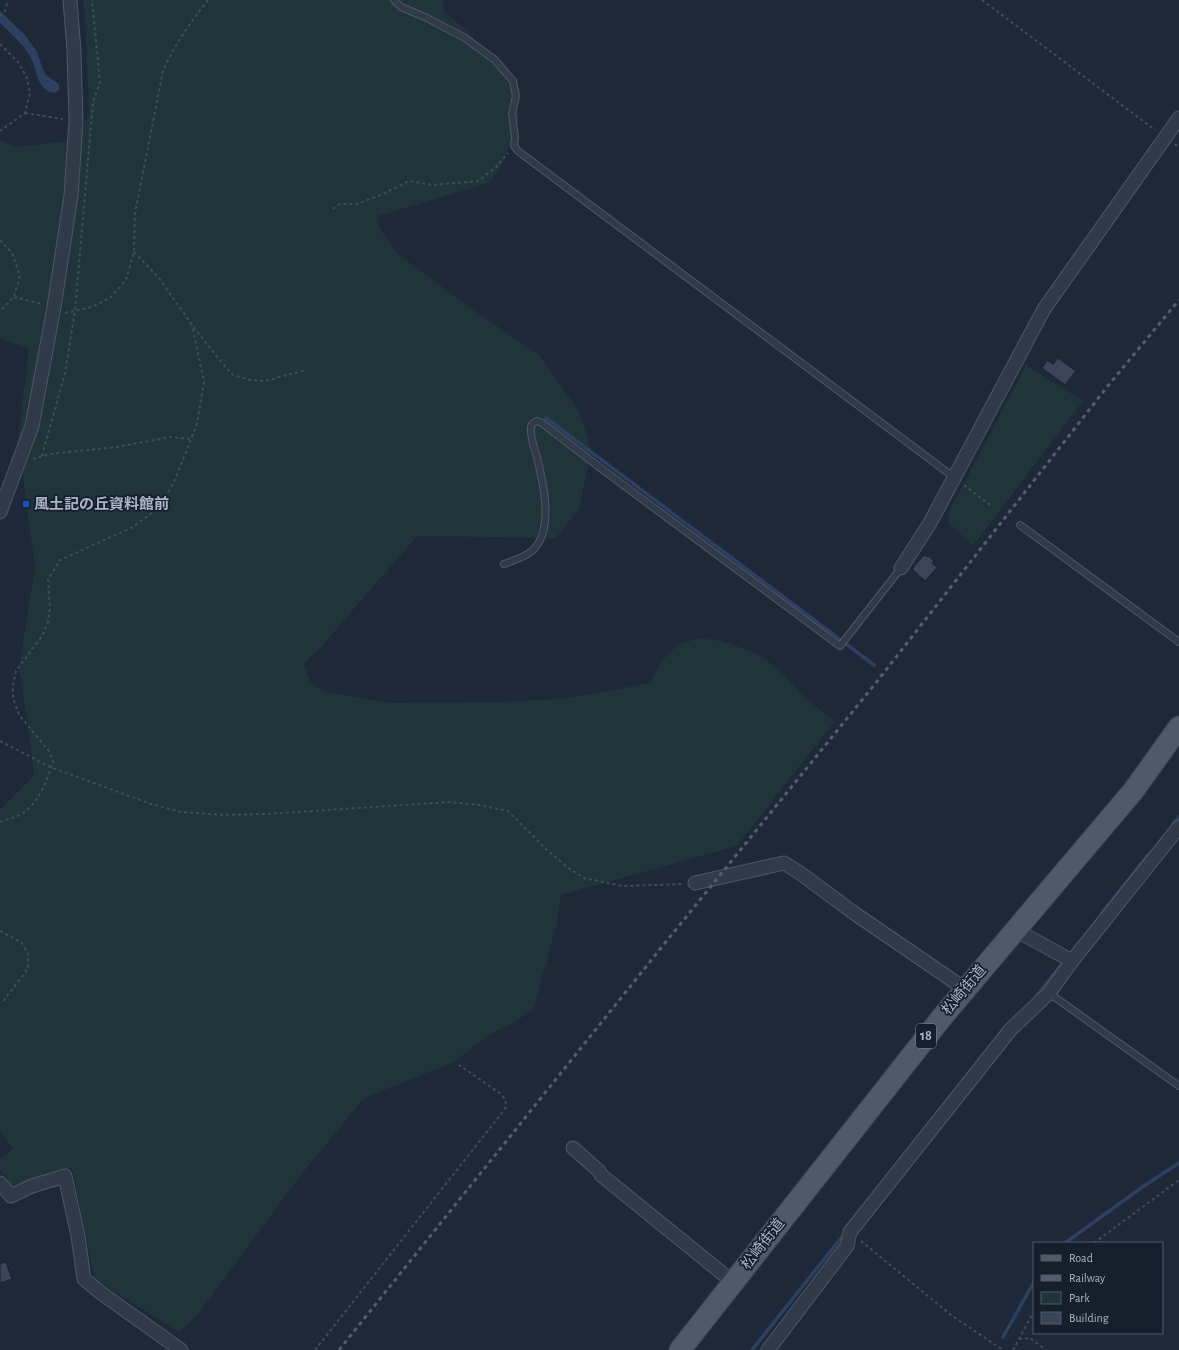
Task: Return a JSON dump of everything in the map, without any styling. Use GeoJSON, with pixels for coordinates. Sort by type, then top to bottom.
{"type":"FeatureCollection","features":[{"type":"Feature","properties":{"kind":"main road","name":"松崎街道"},"geometry":{"type":"LineString","coordinates":[[680,1350],[965,989],[1134,790],[1179,727]]}},
{"type":"Feature","properties":{"kind":"street"},"geometry":{"type":"LineString","coordinates":[[0,512],[32,426],[53,311],[71,196],[76,122],[74,51],[70,0]]}},
{"type":"Feature","properties":{"kind":"street"},"geometry":{"type":"LineString","coordinates":[[901,568],[923,534],[955,478],[1044,310],[1179,118]]}},
{"type":"Feature","properties":{"kind":"street"},"geometry":{"type":"LineString","coordinates":[[768,1350],[847,1246],[850,1232],[1011,1029],[1049,993],[1072,961],[1179,827]]}},
{"type":"Feature","properties":{"kind":"street"},"geometry":{"type":"LineString","coordinates":[[695,883],[784,863],[800,873],[854,914],[965,989]]}},
{"type":"Feature","properties":{"kind":"street"},"geometry":{"type":"LineString","coordinates":[[1016,929],[1022,934],[1072,961]]}},
{"type":"Feature","properties":{"kind":"street"},"geometry":{"type":"LineString","coordinates":[[573,1148],[599,1171],[601,1175],[734,1282]]}},
{"type":"Feature","properties":{"kind":"street"},"geometry":{"type":"LineString","coordinates":[[0,1183],[11,1196],[32,1186],[65,1176],[78,1236],[84,1280],[181,1350]]}},
{"type":"Feature","properties":{"kind":"lane"},"geometry":{"type":"LineString","coordinates":[[394,0],[401,7],[427,18],[465,38],[496,60],[513,81],[516,96],[512,114],[515,137],[514,146],[518,151],[955,478]]}},
{"type":"Feature","properties":{"kind":"lane"},"geometry":{"type":"LineString","coordinates":[[504,564],[531,552],[540,539],[544,529],[546,507],[543,482],[531,436],[531,426],[533,422],[537,421],[542,423],[840,646],[901,568]]}},
{"type":"Feature","properties":{"kind":"lane"},"geometry":{"type":"LineString","coordinates":[[1020,524],[1179,642]]}},
{"type":"Feature","properties":{"kind":"lane"},"geometry":{"type":"LineString","coordinates":[[1049,993],[1179,1086]]}},
{"type":"Feature","properties":{"kind":"path"},"geometry":{"type":"LineString","coordinates":[[0,16],[5,11],[8,0]]}},
{"type":"Feature","properties":{"kind":"path"},"geometry":{"type":"LineString","coordinates":[[14,296],[53,311],[92,307],[111,297],[126,280],[134,252],[135,214],[163,71],[171,52],[188,26],[208,0]]}},
{"type":"Feature","properties":{"kind":"path"},"geometry":{"type":"LineString","coordinates":[[982,0],[1165,137]]}},
{"type":"Feature","properties":{"kind":"path"},"geometry":{"type":"LineString","coordinates":[[0,44],[19,63],[27,78],[30,93],[25,113],[0,131]]}},
{"type":"Feature","properties":{"kind":"path"},"geometry":{"type":"LineString","coordinates":[[25,113],[76,122]]}},
{"type":"Feature","properties":{"kind":"path"},"geometry":{"type":"LineString","coordinates":[[333,209],[340,204],[358,204],[409,182],[433,185],[478,181],[496,167],[514,146]]}},
{"type":"Feature","properties":{"kind":"path"},"geometry":{"type":"LineString","coordinates":[[0,240],[12,253],[20,276],[14,296],[0,311]]}},
{"type":"Feature","properties":{"kind":"path"},"geometry":{"type":"LineString","coordinates":[[134,252],[159,278],[192,326],[233,375],[250,380],[266,381],[306,370]]}},
{"type":"Feature","properties":{"kind":"path"},"geometry":{"type":"LineString","coordinates":[[0,822],[23,814],[45,786],[53,762],[49,751],[19,715],[13,698],[13,685],[16,671],[42,636],[48,622],[50,608],[48,580],[60,560],[133,527],[161,506],[174,482],[197,424],[204,382],[192,326]]}},
{"type":"Feature","properties":{"kind":"path"},"geometry":{"type":"LineString","coordinates":[[18,464],[50,454],[117,447],[171,437],[192,439]]}},
{"type":"Feature","properties":{"kind":"path"},"geometry":{"type":"LineString","coordinates":[[955,478],[990,505]]}},
{"type":"Feature","properties":{"kind":"path"},"geometry":{"type":"LineString","coordinates":[[0,741],[50,767],[151,804],[181,812],[223,815],[267,814],[449,802],[479,805],[508,811],[546,849],[568,868],[584,878],[623,886],[695,883]]}},
{"type":"Feature","properties":{"kind":"path"},"geometry":{"type":"LineString","coordinates":[[0,931],[22,943],[28,954],[28,969],[3,1001],[0,1002]]}},
{"type":"Feature","properties":{"kind":"path"},"geometry":{"type":"LineString","coordinates":[[315,1350],[505,1108],[505,1099],[501,1094],[459,1065]]}},
{"type":"Feature","properties":{"kind":"path"},"geometry":{"type":"LineString","coordinates":[[1095,1242],[1179,1180]]}},
{"type":"Feature","properties":{"kind":"path"},"geometry":{"type":"LineString","coordinates":[[850,1232],[951,1315],[1003,1350]]}},
{"type":"Feature","properties":{"kind":"path"},"geometry":{"type":"LineString","coordinates":[[1013,1350],[1033,1313]]}},
{"type":"Feature","properties":{"kind":"path"},"geometry":{"type":"LineString","coordinates":[[1019,1339],[1030,1338],[1046,1350]]}},
{"type":"Feature","properties":{"kind":"green space"},"geometry":{"type":"Polygon","coordinates":[[[83,0],[443,0],[443,10],[468,32],[515,83],[519,122],[500,168],[489,183],[378,216],[380,229],[398,254],[469,307],[539,355],[580,413],[591,450],[579,509],[556,538],[417,536],[320,648],[304,663],[309,680],[322,691],[390,703],[505,702],[569,698],[651,683],[655,673],[666,656],[678,645],[698,638],[722,641],[758,654],[779,670],[805,698],[835,721],[737,846],[561,895],[557,923],[533,1010],[513,1023],[490,1034],[454,1062],[364,1098],[297,1180],[198,1314],[179,1332],[95,1280],[72,1168],[13,1188],[0,1170],[0,1159],[13,1149],[0,1131],[0,810],[34,776],[19,668],[35,567],[18,441],[29,349],[0,338],[0,140],[18,147],[77,140],[89,114],[83,0]]]}},
{"type":"Feature","properties":{"kind":"green space"},"geometry":{"type":"Polygon","coordinates":[[[1026,365],[1083,401],[973,546],[948,522],[949,512],[1026,365]]]}},
{"type":"Feature","properties":{"kind":"water"},"geometry":{"type":"Polygon","coordinates":[[[0,11],[25,35],[37,52],[43,70],[47,76],[59,84],[59,90],[55,93],[44,89],[38,79],[27,51],[20,42],[0,23],[0,11]]]}},
{"type":"Feature","properties":{"kind":"building"},"geometry":{"type":"Polygon","coordinates":[[[1058,358],[1076,371],[1065,385],[1042,368],[1047,360],[1053,364],[1058,358]]]}},
{"type":"Feature","properties":{"kind":"building"},"geometry":{"type":"Polygon","coordinates":[[[924,555],[927,557],[928,556],[934,561],[932,563],[937,568],[925,581],[912,569],[924,555]]]}},
{"type":"Feature","properties":{"kind":"building"},"geometry":{"type":"Polygon","coordinates":[[[6,1262],[12,1279],[0,1283],[0,1264],[6,1262]]]}},
{"type":"Feature","properties":{"kind":"waterway"},"geometry":{"type":"LineString","coordinates":[[546,418],[874,665]]}},
{"type":"Feature","properties":{"kind":"waterway"},"geometry":{"type":"LineString","coordinates":[[1173,824],[1179,817]]}},
{"type":"Feature","properties":{"kind":"waterway"},"geometry":{"type":"LineString","coordinates":[[1102,913],[1148,855]]}},
{"type":"Feature","properties":{"kind":"waterway"},"geometry":{"type":"LineString","coordinates":[[1034,999],[1061,965]]}},
{"type":"Feature","properties":{"kind":"waterway"},"geometry":{"type":"LineString","coordinates":[[1066,1242],[1141,1188],[1179,1163]]}},
{"type":"Feature","properties":{"kind":"waterway"},"geometry":{"type":"LineString","coordinates":[[752,1350],[845,1233]]}},
{"type":"Feature","properties":{"kind":"waterway"},"geometry":{"type":"LineString","coordinates":[[1003,1337],[1033,1284]]}},
{"type":"Feature","properties":{"kind":"railway"},"geometry":{"type":"LineString","coordinates":[[339,1350],[665,943],[879,679],[1107,387],[1179,300]]}},
{"type":"Feature","properties":{"kind":"place","name":"風土記の丘資料館前"},"geometry":{"type":"Point","coordinates":[26,504]}}]}
